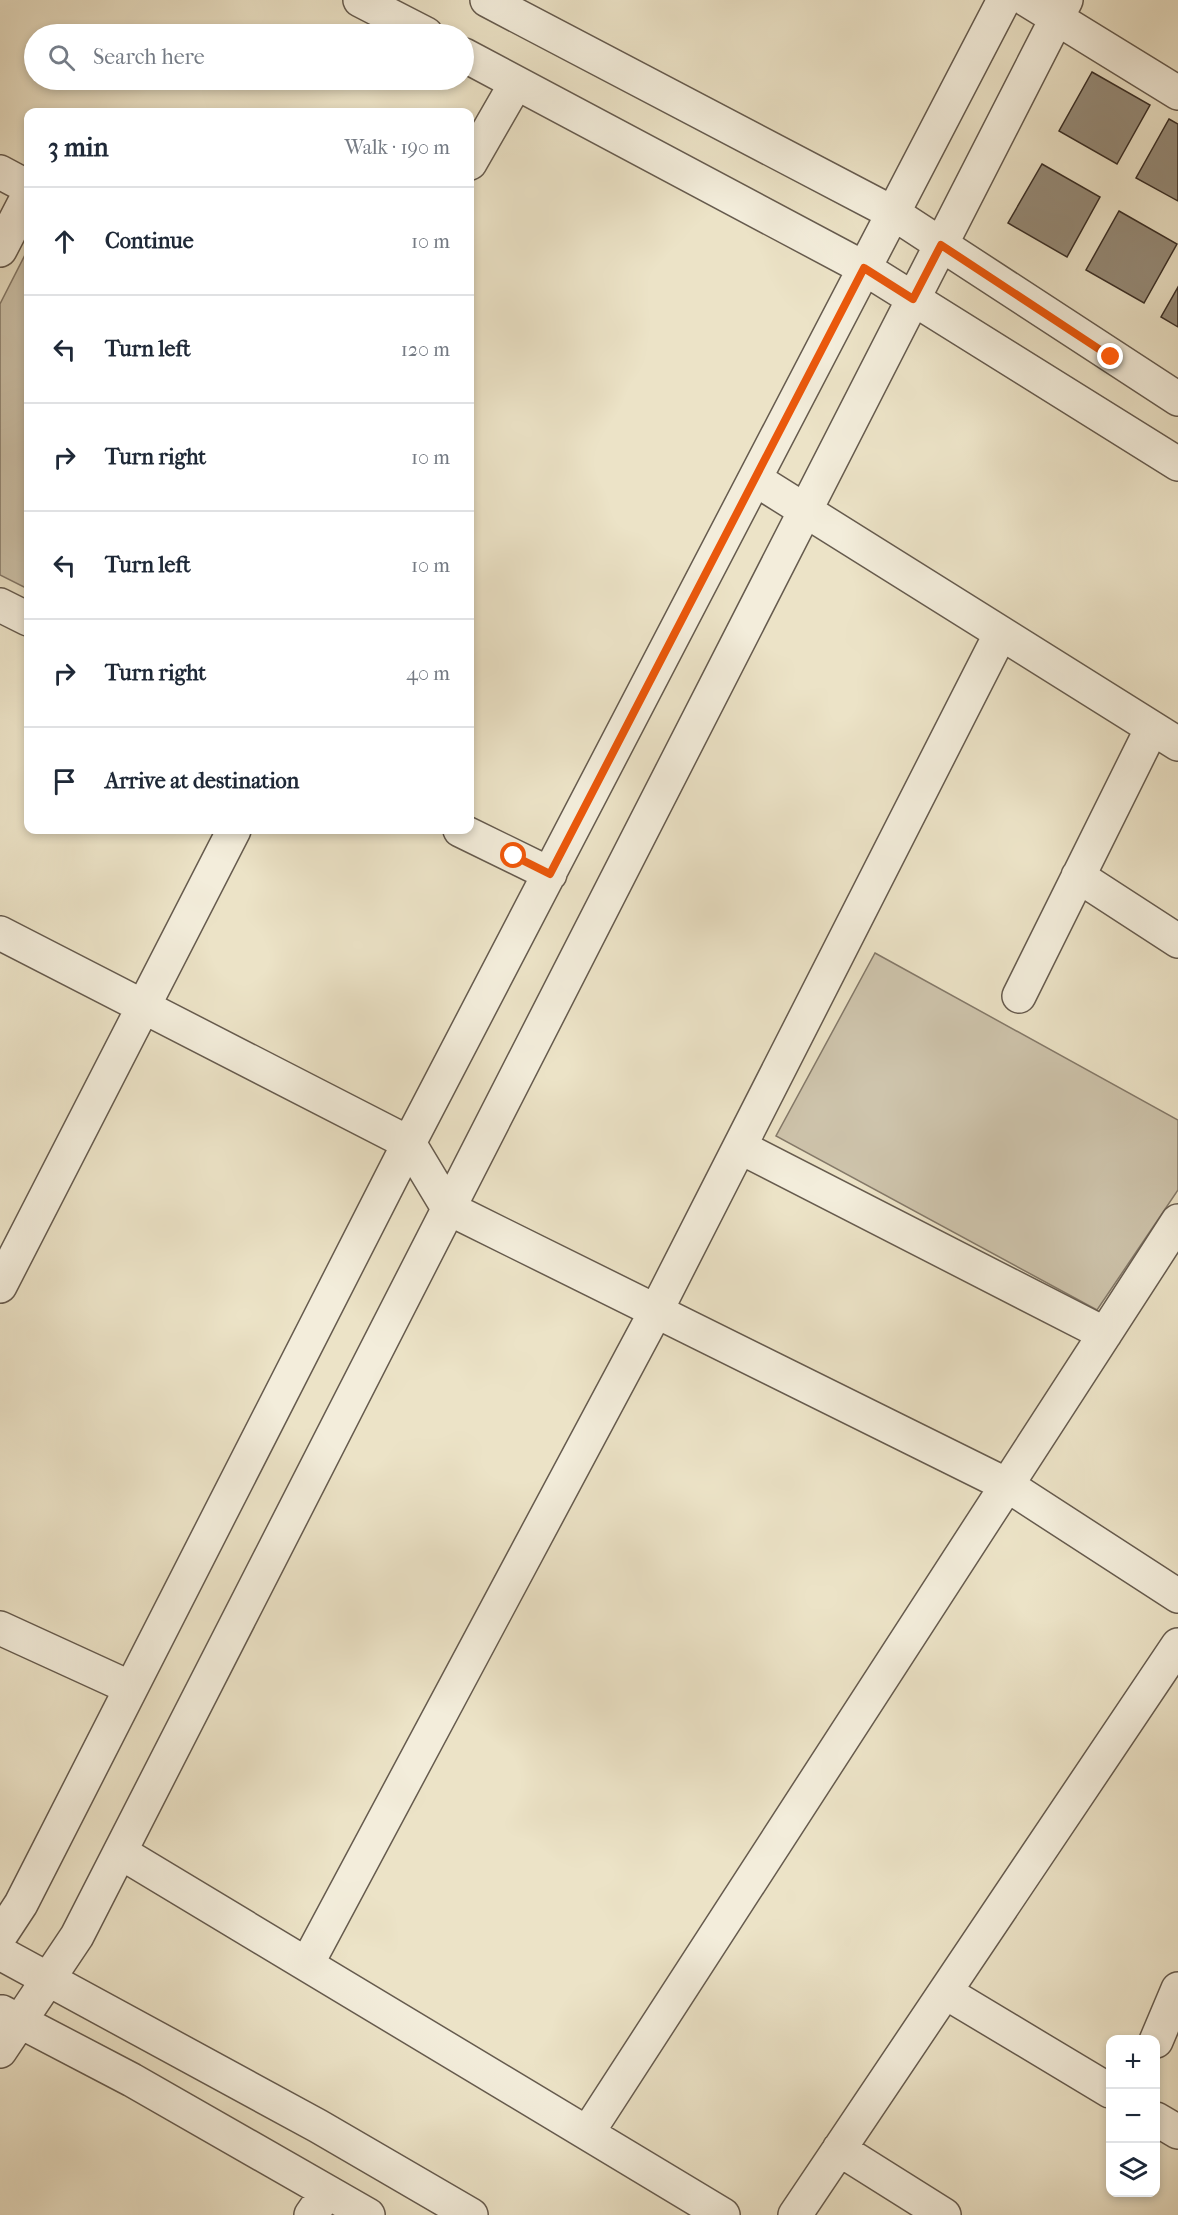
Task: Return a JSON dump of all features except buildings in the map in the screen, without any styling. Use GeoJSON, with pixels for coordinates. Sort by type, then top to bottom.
{"type":"FeatureCollection","features":[{"type":"Feature","properties":{"kind":"street"},"geometry":{"type":"LineString","coordinates":[[360,0],[407,24]]}},
{"type":"Feature","properties":{"kind":"street"},"geometry":{"type":"LineString","coordinates":[[487,0],[893,213],[1178,399]]}},
{"type":"Feature","properties":{"kind":"street"},"geometry":{"type":"LineString","coordinates":[[0,1936],[21,1904],[409,1143],[1004,0]]}},
{"type":"Feature","properties":{"kind":"street"},"geometry":{"type":"LineString","coordinates":[[1027,0],[1062,9],[1178,93]]}},
{"type":"Feature","properties":{"kind":"street"},"geometry":{"type":"LineString","coordinates":[[0,2051],[10,2016],[48,1979],[77,1936],[1062,9]]}},
{"type":"Feature","properties":{"kind":"street"},"geometry":{"type":"LineString","coordinates":[[474,60],[864,268],[1178,464]]}},
{"type":"Feature","properties":{"kind":"street"},"geometry":{"type":"LineString","coordinates":[[474,156],[516,83]]}},
{"type":"Feature","properties":{"kind":"street"},"geometry":{"type":"LineString","coordinates":[[0,172],[24,185]]}},
{"type":"Feature","properties":{"kind":"street"},"geometry":{"type":"LineString","coordinates":[[0,250],[24,204]]}},
{"type":"Feature","properties":{"kind":"street"},"geometry":{"type":"LineString","coordinates":[[755,479],[1165,736],[1078,876],[1019,996]]}},
{"type":"Feature","properties":{"kind":"street"},"geometry":{"type":"LineString","coordinates":[[0,605],[24,617]]}},
{"type":"Feature","properties":{"kind":"street"},"geometry":{"type":"LineString","coordinates":[[307,1964],[656,1311],[1001,633]]}},
{"type":"Feature","properties":{"kind":"street"},"geometry":{"type":"LineString","coordinates":[[0,1286],[10,1241],[145,1006],[232,834]]}},
{"type":"Feature","properties":{"kind":"street"},"geometry":{"type":"LineString","coordinates":[[468,834],[550,874]]}},
{"type":"Feature","properties":{"kind":"street"},"geometry":{"type":"LineString","coordinates":[[1078,876],[1178,941]]}},
{"type":"Feature","properties":{"kind":"street"},"geometry":{"type":"LineString","coordinates":[[0,933],[409,1143],[448,1208],[1007,1485],[1178,1596]]}},
{"type":"Feature","properties":{"kind":"street"},"geometry":{"type":"LineString","coordinates":[[740,1148],[1105,1334]]}},
{"type":"Feature","properties":{"kind":"street"},"geometry":{"type":"LineString","coordinates":[[588,2132],[1178,1221]]}},
{"type":"Feature","properties":{"kind":"street"},"geometry":{"type":"LineString","coordinates":[[0,1628],[131,1688]]}},
{"type":"Feature","properties":{"kind":"street"},"geometry":{"type":"LineString","coordinates":[[795,2215],[1178,1645]]}},
{"type":"Feature","properties":{"kind":"street"},"geometry":{"type":"LineString","coordinates":[[120,1852],[723,2215]]}},
{"type":"Feature","properties":{"kind":"street"},"geometry":{"type":"LineString","coordinates":[[0,1953],[318,2126],[471,2215]]}},
{"type":"Feature","properties":{"kind":"street"},"geometry":{"type":"LineString","coordinates":[[1158,2035],[1178,1989]]}},
{"type":"Feature","properties":{"kind":"street"},"geometry":{"type":"LineString","coordinates":[[945,1992],[1107,2089]]}},
{"type":"Feature","properties":{"kind":"street"},"geometry":{"type":"LineString","coordinates":[[10,2016],[132,2080],[319,2203],[368,2215]]}},
{"type":"Feature","properties":{"kind":"street"},"geometry":{"type":"LineString","coordinates":[[1160,2122],[1178,2132]]}},
{"type":"Feature","properties":{"kind":"street"},"geometry":{"type":"LineString","coordinates":[[839,2149],[944,2215]]}},
{"type":"Feature","properties":{"kind":"shaded area"},"geometry":{"type":"Polygon","coordinates":[[[24,257],[24,587],[0,575],[0,304],[24,257]]]}},
{"type":"Feature","properties":{"kind":"shaded area"},"geometry":{"type":"Polygon","coordinates":[[[875,953],[1178,1120],[1178,1190],[1097,1310],[776,1136],[875,953]]]}},
{"type":"Feature","properties":{"kind":"route"},"geometry":{"type":"LineString","coordinates":[[514,856],[550,874],[864,268],[913,299],[941,245],[1111,357]]}}]}
